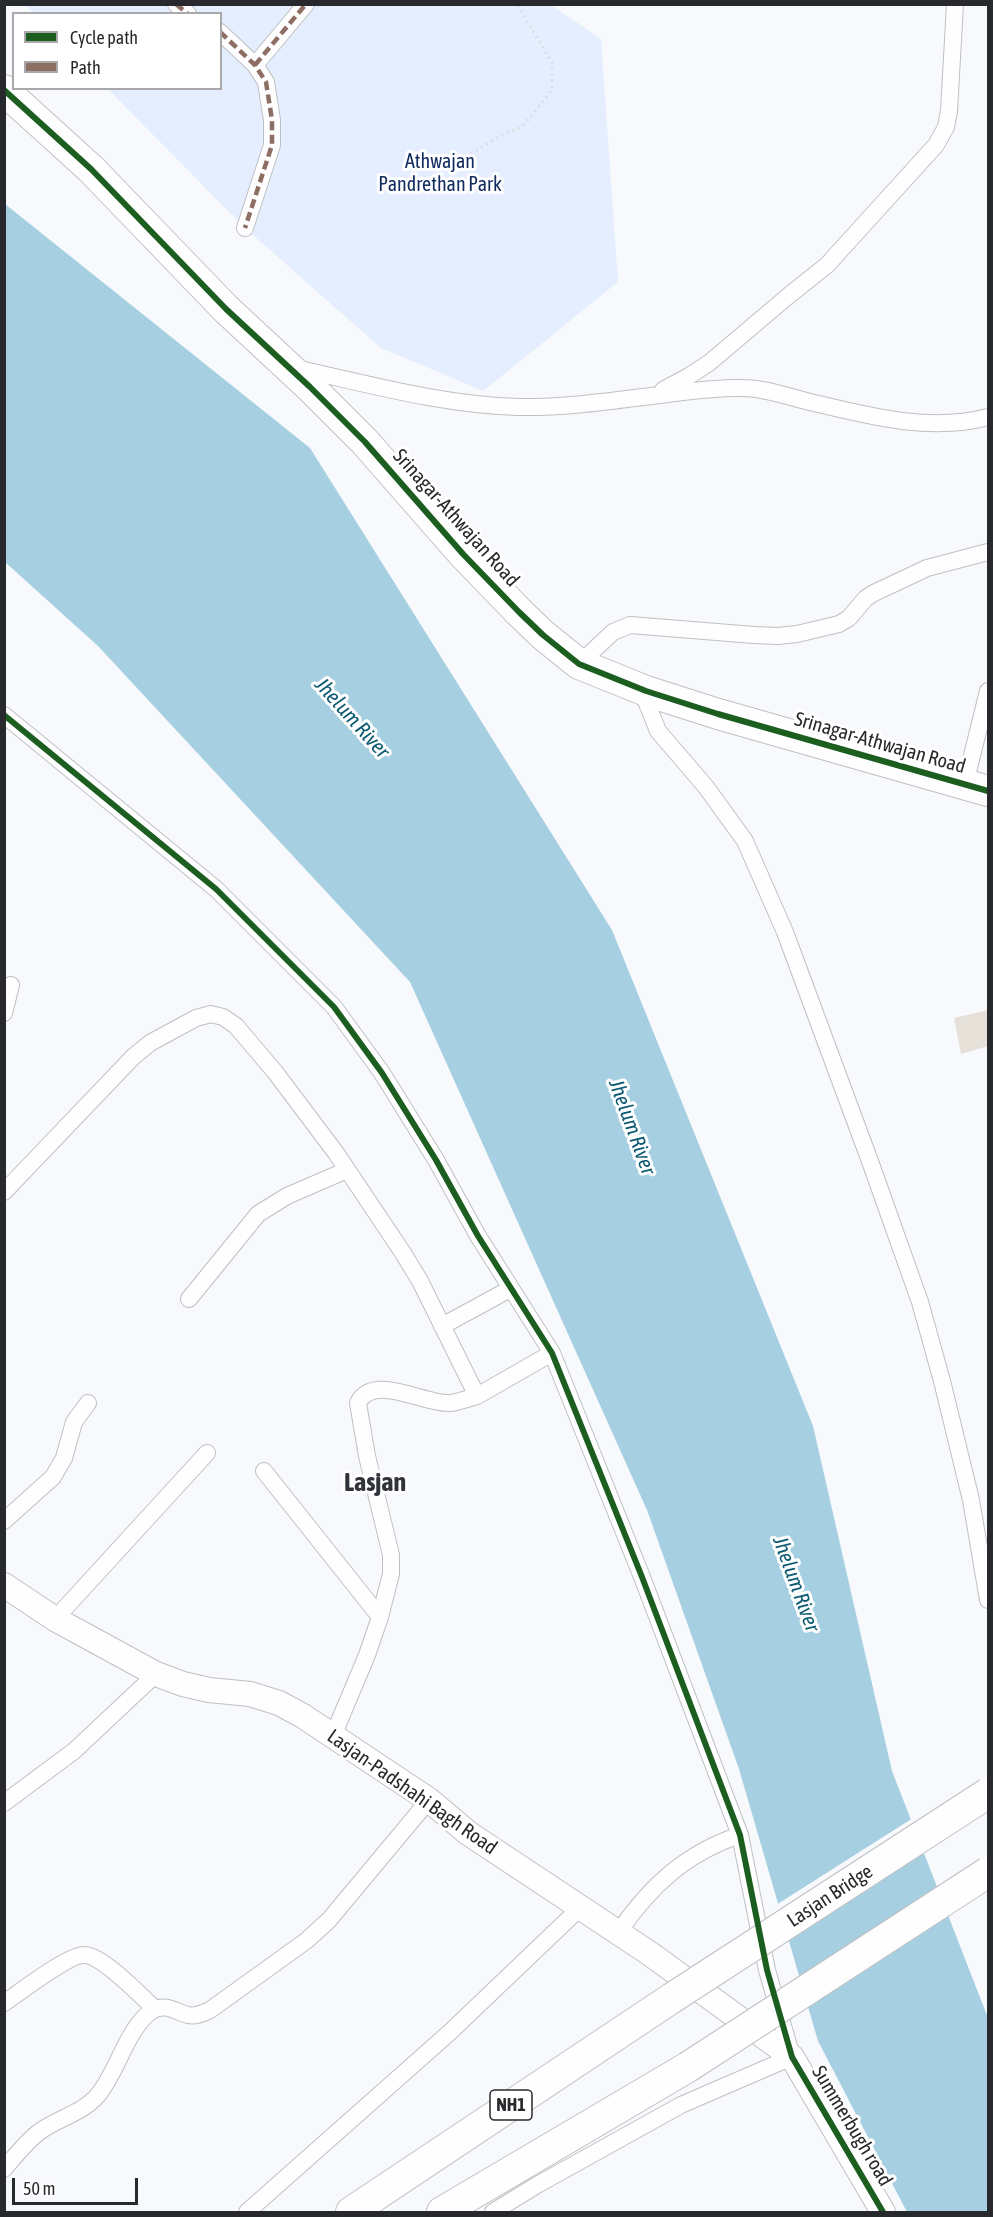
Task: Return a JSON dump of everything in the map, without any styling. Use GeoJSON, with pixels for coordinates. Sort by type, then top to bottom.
{"type":"FeatureCollection","features":[{"type":"Feature","properties":{"kind":"highway","name":"Srinagar-Athwajan Road"},"geometry":{"type":"LineString","coordinates":[[4,90],[91,169],[226,309],[365,442],[463,554],[519,612],[579,664],[718,714],[977,787]]}},
{"type":"Feature","properties":{"kind":"highway","name":"Lasjan Bridge"},"geometry":{"type":"LineString","coordinates":[[351,2212],[672,1998],[988,1793]]}},
{"type":"Feature","properties":{"kind":"highway"},"geometry":{"type":"LineString","coordinates":[[442,2212],[688,2067],[988,1872]]}},
{"type":"Feature","properties":{"kind":"street"},"geometry":{"type":"LineString","coordinates":[[255,65],[306,4]]}},
{"type":"Feature","properties":{"kind":"street"},"geometry":{"type":"LineString","coordinates":[[648,396],[710,363],[827,265],[936,145],[946,127],[949,111],[955,4]]}},
{"type":"Feature","properties":{"kind":"street"},"geometry":{"type":"LineString","coordinates":[[222,34],[255,65],[266,82],[272,120],[273,145],[245,228]]}},
{"type":"Feature","properties":{"kind":"street"},"geometry":{"type":"LineString","coordinates":[[288,366],[410,394],[474,404],[518,407],[596,404],[708,389],[745,388],[881,418],[920,423],[949,423],[988,417]]}},
{"type":"Feature","properties":{"kind":"street"},"geometry":{"type":"LineString","coordinates":[[579,664],[613,632],[630,625],[778,636],[839,624],[849,618],[866,598],[884,587],[927,568],[988,552]]}},
{"type":"Feature","properties":{"kind":"street"},"geometry":{"type":"LineString","coordinates":[[646,690],[649,711],[658,731],[706,787],[745,841],[785,932],[872,1164],[920,1302],[971,1500],[988,1600]]}},
{"type":"Feature","properties":{"kind":"street"},"geometry":{"type":"LineString","coordinates":[[977,787],[988,691]]}},
{"type":"Feature","properties":{"kind":"street"},"geometry":{"type":"LineString","coordinates":[[4,715],[216,889],[334,1007],[382,1073],[436,1160],[478,1236],[552,1353],[642,1576],[740,1835],[767,1970],[792,2057],[681,2105],[493,2212]]}},
{"type":"Feature","properties":{"kind":"street"},"geometry":{"type":"LineString","coordinates":[[4,1013],[11,985]]}},
{"type":"Feature","properties":{"kind":"street"},"geometry":{"type":"LineString","coordinates":[[4,1192],[133,1057],[150,1043],[196,1018],[211,1014],[223,1017],[236,1026],[274,1072],[347,1170],[420,1281],[477,1396]]}},
{"type":"Feature","properties":{"kind":"street"},"geometry":{"type":"LineString","coordinates":[[189,1299],[258,1214],[287,1196],[347,1170]]}},
{"type":"Feature","properties":{"kind":"street"},"geometry":{"type":"LineString","coordinates":[[442,1326],[510,1288]]}},
{"type":"Feature","properties":{"kind":"street"},"geometry":{"type":"LineString","coordinates":[[333,1736],[367,1655],[390,1582],[391,1555],[367,1456],[358,1403],[361,1397],[381,1389],[450,1403],[477,1396],[552,1353]]}},
{"type":"Feature","properties":{"kind":"street"},"geometry":{"type":"LineString","coordinates":[[4,1521],[53,1477],[64,1458],[74,1422],[88,1403]]}},
{"type":"Feature","properties":{"kind":"street"},"geometry":{"type":"LineString","coordinates":[[55,1619],[207,1453]]}},
{"type":"Feature","properties":{"kind":"street"},"geometry":{"type":"LineString","coordinates":[[264,1471],[380,1617]]}},
{"type":"Feature","properties":{"kind":"street","name":"Lasjan-Padshahi Bagh Road"},"geometry":{"type":"LineString","coordinates":[[4,1585],[55,1619],[156,1674],[183,1684],[209,1690],[250,1694],[279,1703],[429,1800],[468,1833],[618,1933],[792,2057]]}},
{"type":"Feature","properties":{"kind":"street"},"geometry":{"type":"LineString","coordinates":[[4,1803],[74,1751],[156,1674]]}},
{"type":"Feature","properties":{"kind":"street"},"geometry":{"type":"LineString","coordinates":[[4,2169],[25,2144],[39,2132],[82,2109],[96,2097],[111,2078],[143,2018],[155,2009],[167,2007],[197,2016],[210,2010],[306,1941],[329,1920],[429,1800]]}},
{"type":"Feature","properties":{"kind":"street"},"geometry":{"type":"LineString","coordinates":[[618,1933],[635,1908],[670,1872],[722,1841],[740,1835]]}},
{"type":"Feature","properties":{"kind":"street"},"geometry":{"type":"LineString","coordinates":[[247,2212],[449,2033],[580,1908]]}},
{"type":"Feature","properties":{"kind":"street"},"geometry":{"type":"LineString","coordinates":[[4,2003],[62,1964],[85,1954],[109,1968],[155,2009]]}},
{"type":"Feature","properties":{"kind":"street","name":"Summerbugh road"},"geometry":{"type":"LineString","coordinates":[[792,2057],[883,2212]]}},
{"type":"Feature","properties":{"kind":"path"},"geometry":{"type":"LineString","coordinates":[[471,154],[501,135],[522,126],[552,90],[552,63],[517,4]]}},
{"type":"Feature","properties":{"kind":"green space","name":"Athwajan Pandrethan Park"},"geometry":{"type":"Polygon","coordinates":[[[25,5],[551,5],[601,39],[618,282],[483,391],[381,348],[245,228],[109,90],[222,90],[222,12],[32,12],[25,5]]]}},
{"type":"Feature","properties":{"kind":"water","name":"Jhelum River"},"geometry":{"type":"Polygon","coordinates":[[[5,204],[310,448],[612,930],[813,1426],[892,1771],[988,2018],[988,2212],[907,2212],[818,2041],[739,1769],[647,1510],[410,982],[98,646],[5,562],[5,204]]]}},
{"type":"Feature","properties":{"kind":"pier"},"geometry":{"type":"Polygon","coordinates":[[[913,1818],[926,1851],[786,1942],[776,1905],[913,1818]]]}},
{"type":"Feature","properties":{"kind":"building"},"geometry":{"type":"Polygon","coordinates":[[[988,1010],[988,1046],[961,1054],[954,1018],[988,1010]]]}},
{"type":"Feature","properties":{"kind":"marked path"},"geometry":{"type":"LineString","coordinates":[[176,4],[186,12]]}},
{"type":"Feature","properties":{"kind":"marked path"},"geometry":{"type":"LineString","coordinates":[[255,65],[306,4]]}},
{"type":"Feature","properties":{"kind":"marked path"},"geometry":{"type":"LineString","coordinates":[[222,34],[255,65],[266,82],[272,120],[272,145],[245,228]]}},
{"type":"Feature","properties":{"kind":"cycle path"},"geometry":{"type":"LineString","coordinates":[[4,90],[91,169],[226,309],[310,387],[365,442],[463,554],[519,612],[579,664],[646,691],[718,714],[988,791]]}},
{"type":"Feature","properties":{"kind":"cycle path"},"geometry":{"type":"LineString","coordinates":[[4,715],[216,889],[334,1007],[382,1073],[436,1160],[478,1236],[552,1353],[642,1577],[740,1835],[767,1970],[792,2057],[883,2212]]}},
{"type":"Feature","properties":{"kind":"district","name":"Lasjan"},"geometry":{"type":"Point","coordinates":[375,1483]}}]}
